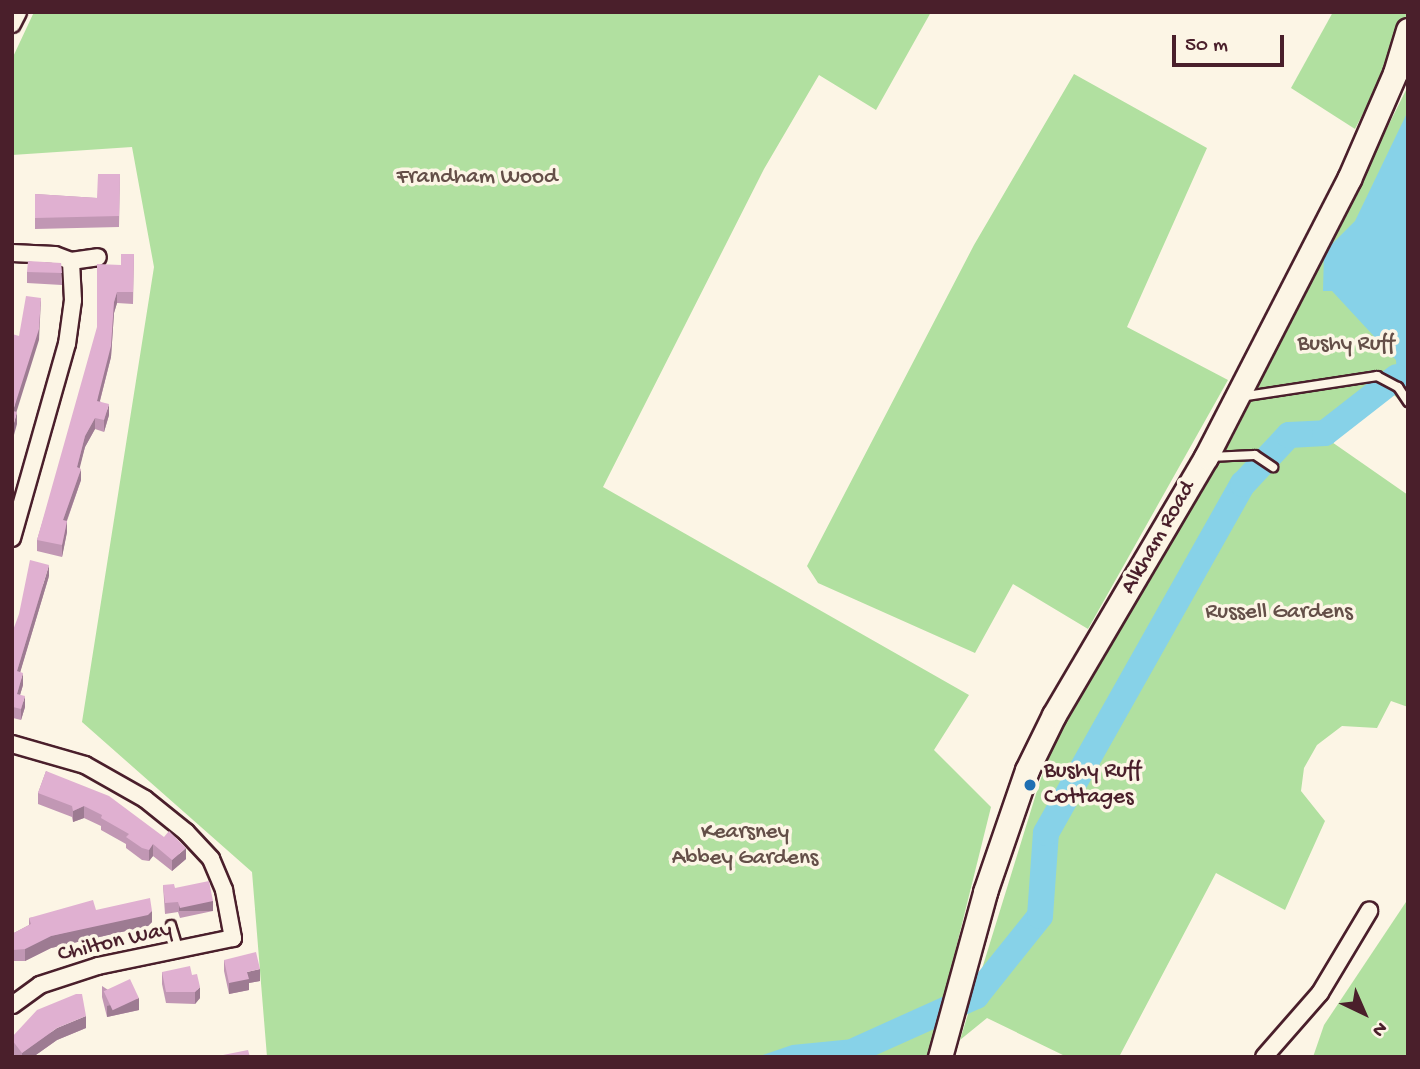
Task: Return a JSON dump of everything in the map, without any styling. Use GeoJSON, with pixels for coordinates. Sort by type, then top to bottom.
{"type":"FeatureCollection","features":[{"type":"Feature","properties":{"kind":"street"},"geometry":{"type":"LineString","coordinates":[[12,24],[18,12]]}},
{"type":"Feature","properties":{"kind":"street","name":"Alkham Road"},"geometry":{"type":"LineString","coordinates":[[942,1051],[967,955],[1027,770],[1054,715],[1206,457],[1237,397],[1349,178],[1395,73],[1408,30]]}},
{"type":"Feature","properties":{"kind":"street"},"geometry":{"type":"LineString","coordinates":[[12,253],[71,261],[98,257]]}},
{"type":"Feature","properties":{"kind":"street"},"geometry":{"type":"LineString","coordinates":[[12,538],[67,344],[73,300],[71,261]]}},
{"type":"Feature","properties":{"kind":"street","name":"Chilton Way"},"geometry":{"type":"LineString","coordinates":[[12,744],[85,765],[145,799],[186,832],[211,859],[224,890],[233,938],[179,952],[98,966],[40,985],[12,1005]]}},
{"type":"Feature","properties":{"kind":"street"},"geometry":{"type":"LineString","coordinates":[[1264,1057],[1320,993],[1369,911]]}},
{"type":"Feature","properties":{"kind":"lane"},"geometry":{"type":"LineString","coordinates":[[1237,397],[1385,377],[1398,387],[1408,402]]}},
{"type":"Feature","properties":{"kind":"lane"},"geometry":{"type":"LineString","coordinates":[[1206,457],[1255,455],[1273,467]]}},
{"type":"Feature","properties":{"kind":"lane"},"geometry":{"type":"LineString","coordinates":[[171,925],[179,952]]}},
{"type":"Feature","properties":{"kind":"green space"},"geometry":{"type":"Polygon","coordinates":[[[34,12],[931,12],[876,110],[819,75],[764,169],[603,487],[969,695],[934,750],[991,807],[929,1057],[267,1057],[252,872],[82,722],[154,267],[132,147],[12,155],[12,59],[34,12]]]}},
{"type":"Feature","properties":{"kind":"green space"},"geometry":{"type":"Polygon","coordinates":[[[1333,12],[1408,12],[1391,59],[1355,129],[1291,88],[1333,12]]]}},
{"type":"Feature","properties":{"kind":"green space"},"geometry":{"type":"Polygon","coordinates":[[[1074,74],[1207,148],[1127,327],[1228,380],[1088,629],[1013,584],[975,653],[818,583],[807,566],[974,245],[1074,74]]]}},
{"type":"Feature","properties":{"kind":"green space","name":"Russell Gardens"},"geometry":{"type":"Polygon","coordinates":[[[1408,86],[1408,409],[1389,390],[1329,440],[1408,495],[1408,707],[1391,701],[1377,728],[1342,726],[1317,745],[1304,768],[1301,791],[1325,821],[1285,910],[1216,873],[1119,1057],[1067,1057],[987,1018],[960,1040],[1040,781],[1062,723],[1233,437],[1408,86]]]}},
{"type":"Feature","properties":{"kind":"green space"},"geometry":{"type":"Polygon","coordinates":[[[1408,899],[1408,1057],[1313,1057],[1324,1025],[1408,899]]]}},
{"type":"Feature","properties":{"kind":"water"},"geometry":{"type":"Polygon","coordinates":[[[1408,111],[1408,374],[1397,377],[1396,360],[1332,291],[1323,291],[1324,252],[1355,221],[1408,111]]]}},
{"type":"Feature","properties":{"kind":"water"},"geometry":{"type":"Polygon","coordinates":[[[853,1039],[856,1057],[757,1057],[792,1045],[853,1039]]]}},
{"type":"Feature","properties":{"kind":"building"},"geometry":{"type":"Polygon","coordinates":[[[98,174],[120,174],[119,216],[35,218],[35,194],[97,198],[98,174]]]}},
{"type":"Feature","properties":{"kind":"building"},"geometry":{"type":"Polygon","coordinates":[[[121,254],[134,254],[133,292],[117,292],[114,302],[111,346],[97,401],[109,404],[104,420],[95,418],[85,436],[77,467],[81,469],[63,520],[67,521],[62,545],[37,540],[97,327],[97,264],[121,265],[121,254]]]}},
{"type":"Feature","properties":{"kind":"building"},"geometry":{"type":"Polygon","coordinates":[[[28,261],[61,263],[62,273],[27,272],[28,261]]]}},
{"type":"Feature","properties":{"kind":"building"},"geometry":{"type":"Polygon","coordinates":[[[26,296],[41,298],[39,329],[13,411],[17,412],[12,430],[12,334],[19,336],[26,296]]]}},
{"type":"Feature","properties":{"kind":"building"},"geometry":{"type":"Polygon","coordinates":[[[30,560],[49,565],[17,671],[23,673],[17,694],[25,696],[21,709],[12,708],[12,633],[19,614],[30,560]]]}},
{"type":"Feature","properties":{"kind":"building"},"geometry":{"type":"Polygon","coordinates":[[[46,771],[109,796],[164,837],[169,831],[186,848],[172,860],[153,844],[149,850],[142,848],[126,837],[129,834],[84,806],[73,811],[72,806],[38,793],[46,771]]]}},
{"type":"Feature","properties":{"kind":"building"},"geometry":{"type":"Polygon","coordinates":[[[209,881],[213,901],[180,908],[178,902],[165,903],[163,885],[174,884],[175,888],[209,881]]]}},
{"type":"Feature","properties":{"kind":"building"},"geometry":{"type":"Polygon","coordinates":[[[150,898],[152,911],[148,915],[51,936],[25,949],[13,950],[12,934],[31,924],[29,918],[93,900],[96,910],[150,898]]]}},
{"type":"Feature","properties":{"kind":"building"},"geometry":{"type":"Polygon","coordinates":[[[256,952],[260,969],[247,972],[249,979],[229,983],[224,960],[256,952]]]}},
{"type":"Feature","properties":{"kind":"building"},"geometry":{"type":"Polygon","coordinates":[[[190,966],[192,975],[197,974],[200,987],[195,992],[166,992],[162,972],[190,966]]]}},
{"type":"Feature","properties":{"kind":"building"},"geometry":{"type":"Polygon","coordinates":[[[130,979],[139,998],[113,1010],[104,991],[130,979]]]}},
{"type":"Feature","properties":{"kind":"building"},"geometry":{"type":"Polygon","coordinates":[[[82,994],[86,1016],[57,1028],[22,1053],[12,1037],[37,1010],[82,994]]]}},
{"type":"Feature","properties":{"kind":"building"},"geometry":{"type":"Polygon","coordinates":[[[248,1050],[250,1057],[218,1057],[218,1056],[248,1050]]]}},
{"type":"Feature","properties":{"kind":"waterway"},"geometry":{"type":"LineString","coordinates":[[856,1050],[976,996],[1040,916],[1046,833],[1243,484],[1289,435],[1325,433],[1397,377]]}},
{"type":"Feature","properties":{"kind":"place","name":"Bushy Ruff Cottages"},"geometry":{"type":"Point","coordinates":[1030,785]}},
{"type":"Feature","properties":{"kind":"park label","name":"Frandham Wood"},"geometry":{"type":"Point","coordinates":[477,178]}},
{"type":"Feature","properties":{"kind":"park label","name":"Bushy Ruff"},"geometry":{"type":"Point","coordinates":[1346,345]}},
{"type":"Feature","properties":{"kind":"park label","name":"Kearsney Abbey Gardens"},"geometry":{"type":"Point","coordinates":[745,846]}}]}
